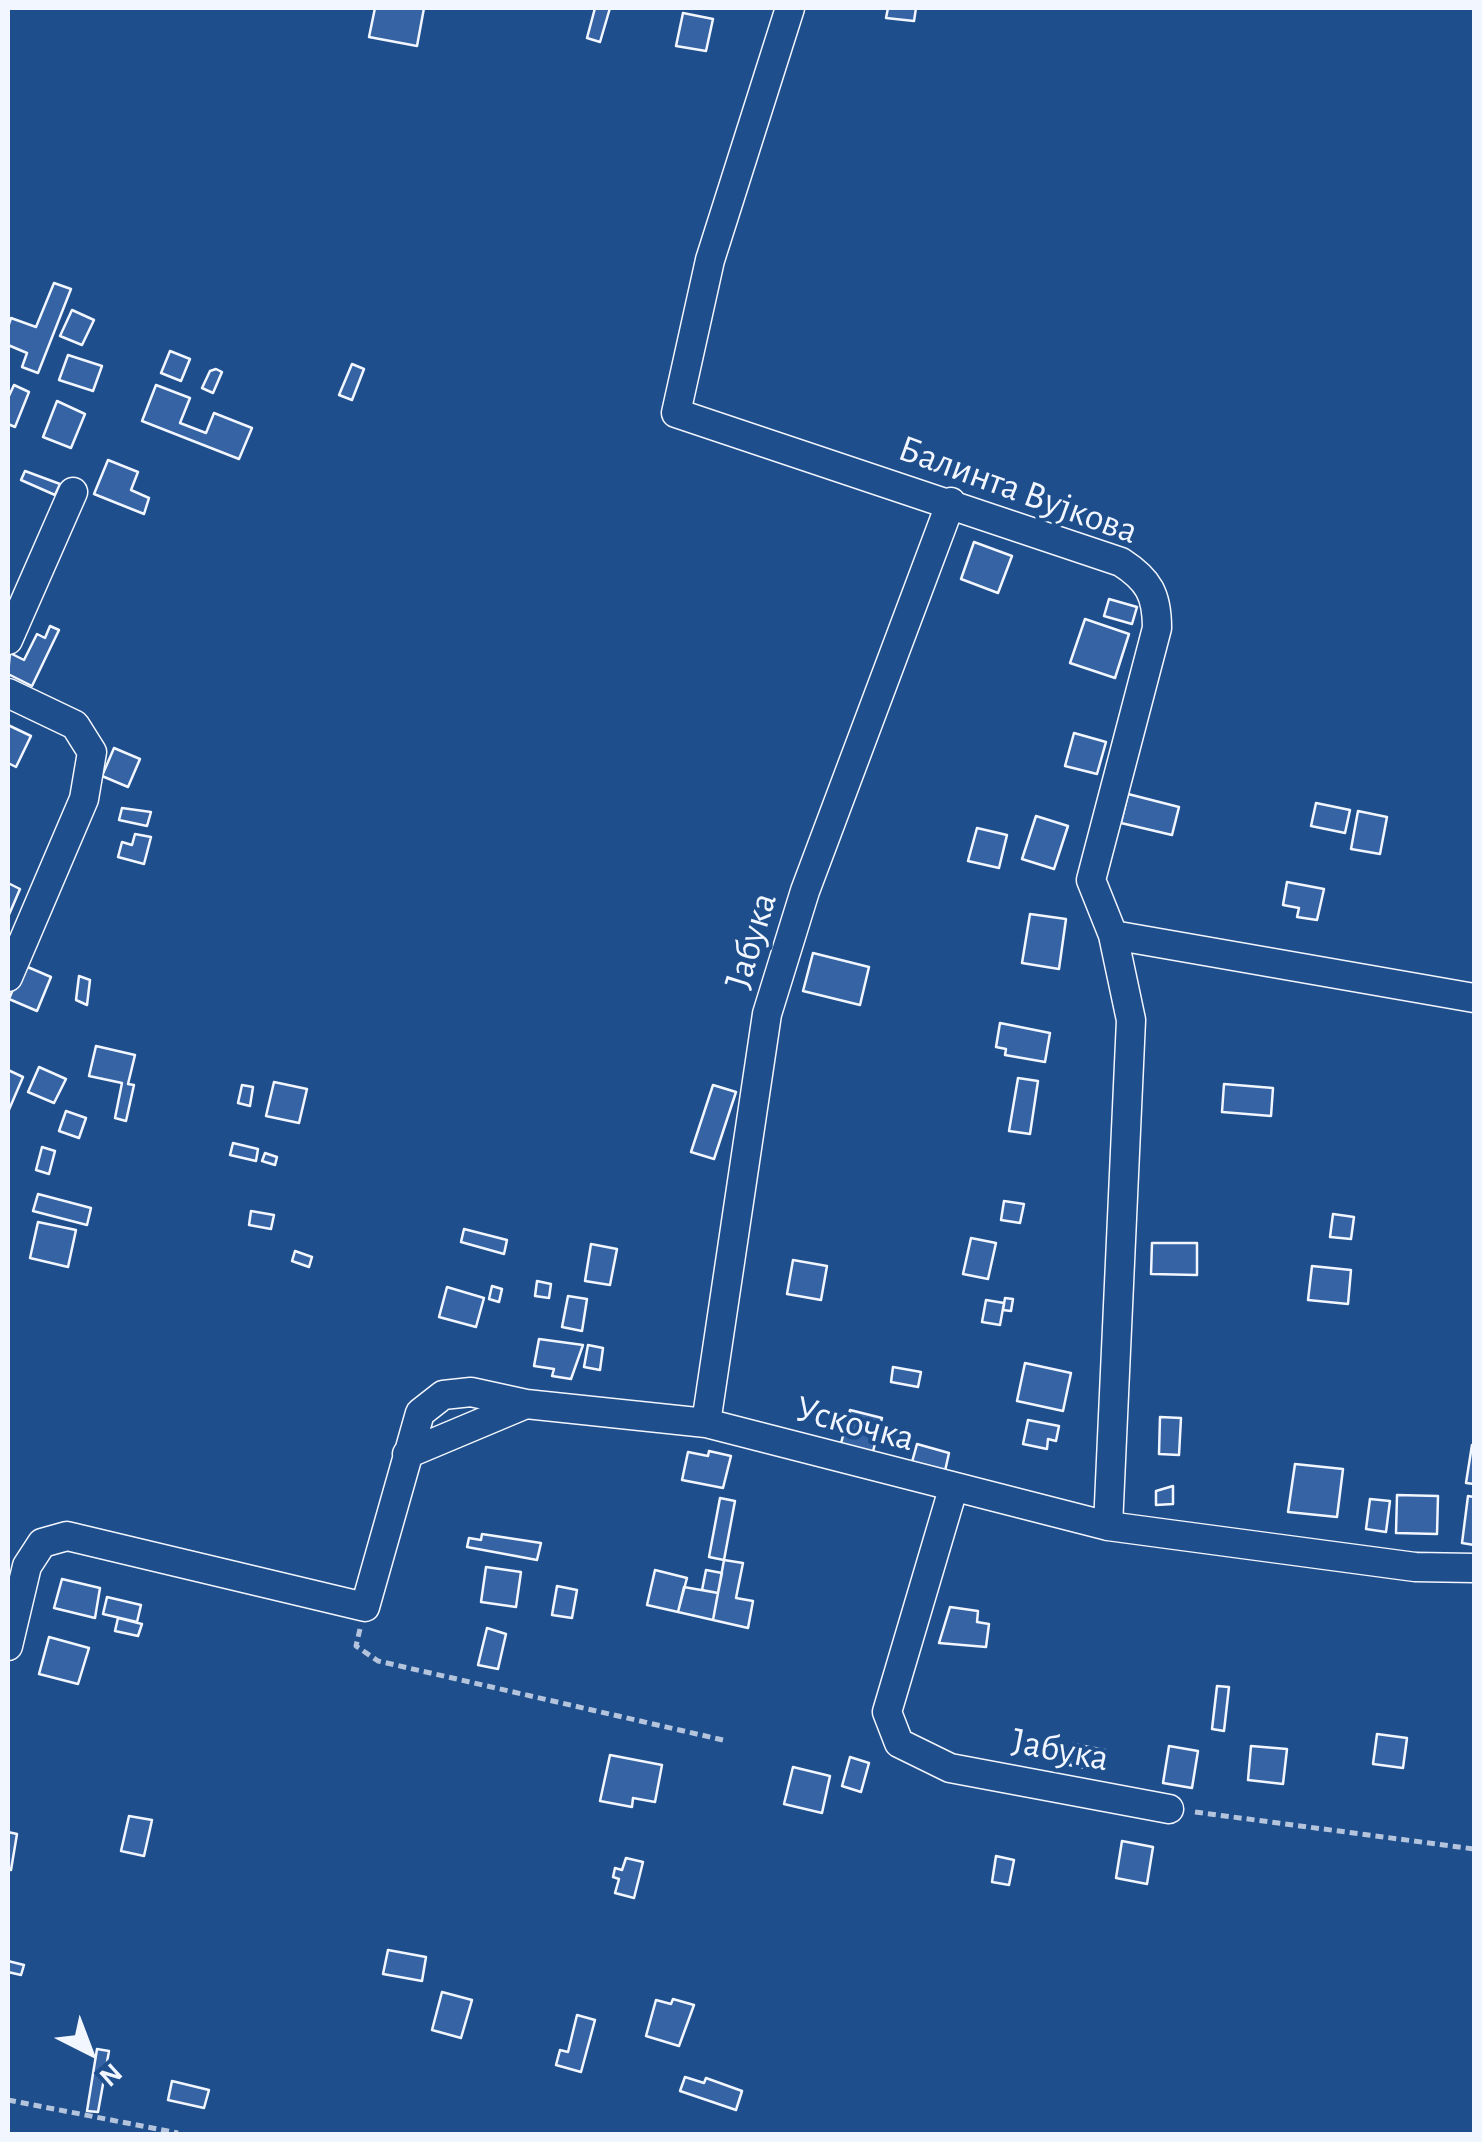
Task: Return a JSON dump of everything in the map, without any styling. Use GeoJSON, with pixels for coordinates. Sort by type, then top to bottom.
{"type":"FeatureCollection","features":[{"type":"Feature","properties":{"kind":"street","name":"Балинта Вујкова"},"geometry":{"type":"LineString","coordinates":[[790,8],[710,260],[676,413],[951,502],[1120,562],[1144,576],[1157,600],[1157,628],[1091,880],[1113,935]]}},
{"type":"Feature","properties":{"kind":"street"},"geometry":{"type":"LineString","coordinates":[[8,640],[73,492]]}},
{"type":"Feature","properties":{"kind":"street","name":"Јабука"},"geometry":{"type":"LineString","coordinates":[[706,1424],[767,1014],[805,891],[951,502]]}},
{"type":"Feature","properties":{"kind":"street"},"geometry":{"type":"LineString","coordinates":[[8,694],[75,725],[92,752],[84,800],[8,978]]}},
{"type":"Feature","properties":{"kind":"street"},"geometry":{"type":"LineString","coordinates":[[1108,1526],[1131,1020],[1113,935],[1474,998]]}},
{"type":"Feature","properties":{"kind":"street","name":"Ускочка"},"geometry":{"type":"LineString","coordinates":[[365,1607],[420,1413],[443,1395],[472,1392],[526,1404],[706,1424],[1108,1526],[1414,1567],[1474,1568]]}},
{"type":"Feature","properties":{"kind":"street"},"geometry":{"type":"LineString","coordinates":[[407,1454],[526,1404]]}},
{"type":"Feature","properties":{"kind":"street","name":"Јабука"},"geometry":{"type":"LineString","coordinates":[[953,1489],[887,1712],[899,1743],[950,1768],[1169,1809]]}},
{"type":"Feature","properties":{"kind":"street"},"geometry":{"type":"LineString","coordinates":[[8,1646],[27,1566],[42,1542],[67,1536],[365,1607]]}},
{"type":"Feature","properties":{"kind":"path"},"geometry":{"type":"LineString","coordinates":[[365,1607],[356,1646],[378,1661],[724,1740]]}},
{"type":"Feature","properties":{"kind":"path"},"geometry":{"type":"LineString","coordinates":[[1169,1809],[1474,1849]]}},
{"type":"Feature","properties":{"kind":"path"},"geometry":{"type":"LineString","coordinates":[[8,2100],[178,2133]]}},
{"type":"Feature","properties":{"kind":"building"},"geometry":{"type":"Polygon","coordinates":[[[375,8],[424,8],[417,46],[369,37],[375,8]]]}},
{"type":"Feature","properties":{"kind":"building"},"geometry":{"type":"Polygon","coordinates":[[[595,8],[610,8],[600,42],[587,38],[595,8]]]}},
{"type":"Feature","properties":{"kind":"building"},"geometry":{"type":"Polygon","coordinates":[[[888,8],[916,8],[914,21],[886,18],[888,8]]]}},
{"type":"Feature","properties":{"kind":"building"},"geometry":{"type":"Polygon","coordinates":[[[683,13],[713,19],[706,51],[676,46],[683,13]]]}},
{"type":"Feature","properties":{"kind":"building"},"geometry":{"type":"Polygon","coordinates":[[[54,283],[71,289],[38,373],[22,367],[27,353],[8,345],[8,327],[11,318],[36,327],[54,283]]]}},
{"type":"Feature","properties":{"kind":"building"},"geometry":{"type":"Polygon","coordinates":[[[72,310],[94,320],[82,345],[60,336],[72,310]]]}},
{"type":"Feature","properties":{"kind":"building"},"geometry":{"type":"Polygon","coordinates":[[[170,351],[190,359],[181,381],[161,373],[170,351]]]}},
{"type":"Feature","properties":{"kind":"building"},"geometry":{"type":"Polygon","coordinates":[[[68,355],[102,366],[93,391],[59,380],[68,355]]]}},
{"type":"Feature","properties":{"kind":"building"},"geometry":{"type":"Polygon","coordinates":[[[352,364],[364,369],[352,400],[339,395],[352,364]]]}},
{"type":"Feature","properties":{"kind":"building"},"geometry":{"type":"Polygon","coordinates":[[[210,371],[222,372],[213,393],[202,388],[210,371]]]}},
{"type":"Feature","properties":{"kind":"building"},"geometry":{"type":"Polygon","coordinates":[[[14,385],[29,392],[15,427],[8,424],[8,398],[14,385]]]}},
{"type":"Feature","properties":{"kind":"building"},"geometry":{"type":"Polygon","coordinates":[[[156,385],[190,398],[180,423],[206,433],[214,413],[252,428],[239,459],[142,421],[156,385]]]}},
{"type":"Feature","properties":{"kind":"building"},"geometry":{"type":"Polygon","coordinates":[[[57,401],[85,414],[71,448],[43,437],[57,401]]]}},
{"type":"Feature","properties":{"kind":"building"},"geometry":{"type":"Polygon","coordinates":[[[108,460],[138,472],[131,490],[149,498],[144,514],[94,494],[108,460]]]}},
{"type":"Feature","properties":{"kind":"building"},"geometry":{"type":"Polygon","coordinates":[[[25,471],[60,484],[55,495],[21,480],[25,471]]]}},
{"type":"Feature","properties":{"kind":"building"},"geometry":{"type":"Polygon","coordinates":[[[974,542],[1012,556],[998,593],[961,579],[974,542]]]}},
{"type":"Feature","properties":{"kind":"building"},"geometry":{"type":"Polygon","coordinates":[[[1109,599],[1137,607],[1132,624],[1104,616],[1109,599]]]}},
{"type":"Feature","properties":{"kind":"building"},"geometry":{"type":"Polygon","coordinates":[[[1085,619],[1129,634],[1115,678],[1070,663],[1085,619]]]}},
{"type":"Feature","properties":{"kind":"building"},"geometry":{"type":"Polygon","coordinates":[[[50,626],[59,630],[32,686],[8,674],[10,653],[24,660],[37,634],[45,638],[50,626]]]}},
{"type":"Feature","properties":{"kind":"building"},"geometry":{"type":"Polygon","coordinates":[[[8,725],[31,736],[16,767],[8,763],[8,725]]]}},
{"type":"Feature","properties":{"kind":"building"},"geometry":{"type":"Polygon","coordinates":[[[1074,733],[1106,742],[1097,774],[1065,766],[1074,733]]]}},
{"type":"Feature","properties":{"kind":"building"},"geometry":{"type":"Polygon","coordinates":[[[114,748],[140,759],[128,787],[102,776],[114,748]]]}},
{"type":"Feature","properties":{"kind":"building"},"geometry":{"type":"Polygon","coordinates":[[[1128,794],[1179,807],[1172,835],[1121,823],[1128,794]]]}},
{"type":"Feature","properties":{"kind":"building"},"geometry":{"type":"Polygon","coordinates":[[[1316,803],[1350,810],[1345,833],[1311,826],[1316,803]]]}},
{"type":"Feature","properties":{"kind":"building"},"geometry":{"type":"Polygon","coordinates":[[[122,808],[151,812],[147,826],[119,820],[122,808]]]}},
{"type":"Feature","properties":{"kind":"building"},"geometry":{"type":"Polygon","coordinates":[[[1358,811],[1387,817],[1380,854],[1351,849],[1358,811]]]}},
{"type":"Feature","properties":{"kind":"building"},"geometry":{"type":"Polygon","coordinates":[[[1036,816],[1068,826],[1054,869],[1022,859],[1036,816]]]}},
{"type":"Feature","properties":{"kind":"building"},"geometry":{"type":"Polygon","coordinates":[[[977,828],[1007,835],[999,868],[968,861],[977,828]]]}},
{"type":"Feature","properties":{"kind":"building"},"geometry":{"type":"Polygon","coordinates":[[[135,834],[151,837],[144,864],[118,857],[122,842],[132,845],[135,834]]]}},
{"type":"Feature","properties":{"kind":"building"},"geometry":{"type":"Polygon","coordinates":[[[1287,882],[1324,889],[1317,920],[1297,917],[1299,908],[1283,905],[1287,882]]]}},
{"type":"Feature","properties":{"kind":"building"},"geometry":{"type":"Polygon","coordinates":[[[8,883],[20,889],[8,917],[8,883]]]}},
{"type":"Feature","properties":{"kind":"building"},"geometry":{"type":"Polygon","coordinates":[[[1030,914],[1066,919],[1059,969],[1022,963],[1030,914]]]}},
{"type":"Feature","properties":{"kind":"building"},"geometry":{"type":"Polygon","coordinates":[[[813,953],[869,967],[860,1005],[803,991],[813,953]]]}},
{"type":"Feature","properties":{"kind":"building"},"geometry":{"type":"Polygon","coordinates":[[[23,965],[51,977],[37,1011],[9,999],[23,965]]]}},
{"type":"Feature","properties":{"kind":"building"},"geometry":{"type":"Polygon","coordinates":[[[79,976],[90,980],[87,1005],[76,1000],[79,976]]]}},
{"type":"Feature","properties":{"kind":"building"},"geometry":{"type":"Polygon","coordinates":[[[1000,1023],[1050,1033],[1045,1062],[1005,1055],[1006,1049],[996,1047],[1000,1023]]]}},
{"type":"Feature","properties":{"kind":"building"},"geometry":{"type":"Polygon","coordinates":[[[96,1046],[135,1055],[128,1084],[134,1085],[126,1121],[115,1118],[122,1083],[89,1076],[96,1046]]]}},
{"type":"Feature","properties":{"kind":"building"},"geometry":{"type":"Polygon","coordinates":[[[39,1067],[66,1079],[54,1103],[28,1092],[39,1067]]]}},
{"type":"Feature","properties":{"kind":"building"},"geometry":{"type":"Polygon","coordinates":[[[8,1070],[23,1077],[8,1112],[8,1070]]]}},
{"type":"Feature","properties":{"kind":"building"},"geometry":{"type":"Polygon","coordinates":[[[1018,1078],[1038,1081],[1030,1134],[1009,1131],[1018,1078]]]}},
{"type":"Feature","properties":{"kind":"building"},"geometry":{"type":"Polygon","coordinates":[[[274,1082],[307,1089],[299,1123],[266,1116],[274,1082]]]}},
{"type":"Feature","properties":{"kind":"building"},"geometry":{"type":"Polygon","coordinates":[[[1224,1084],[1273,1088],[1271,1116],[1222,1112],[1224,1084]]]}},
{"type":"Feature","properties":{"kind":"building"},"geometry":{"type":"Polygon","coordinates":[[[242,1085],[253,1087],[250,1106],[238,1103],[242,1085]]]}},
{"type":"Feature","properties":{"kind":"building"},"geometry":{"type":"Polygon","coordinates":[[[713,1085],[736,1092],[714,1159],[691,1152],[713,1085]]]}},
{"type":"Feature","properties":{"kind":"building"},"geometry":{"type":"Polygon","coordinates":[[[66,1111],[86,1118],[79,1138],[59,1131],[66,1111]]]}},
{"type":"Feature","properties":{"kind":"building"},"geometry":{"type":"Polygon","coordinates":[[[233,1143],[258,1149],[256,1161],[230,1155],[233,1143]]]}},
{"type":"Feature","properties":{"kind":"building"},"geometry":{"type":"Polygon","coordinates":[[[42,1147],[55,1151],[49,1174],[36,1170],[42,1147]]]}},
{"type":"Feature","properties":{"kind":"building"},"geometry":{"type":"Polygon","coordinates":[[[265,1153],[277,1157],[275,1165],[262,1161],[265,1153]]]}},
{"type":"Feature","properties":{"kind":"building"},"geometry":{"type":"Polygon","coordinates":[[[38,1194],[91,1208],[87,1225],[33,1211],[38,1194]]]}},
{"type":"Feature","properties":{"kind":"building"},"geometry":{"type":"Polygon","coordinates":[[[1004,1201],[1024,1204],[1020,1223],[1001,1220],[1004,1201]]]}},
{"type":"Feature","properties":{"kind":"building"},"geometry":{"type":"Polygon","coordinates":[[[251,1211],[274,1215],[271,1229],[249,1225],[251,1211]]]}},
{"type":"Feature","properties":{"kind":"building"},"geometry":{"type":"Polygon","coordinates":[[[1333,1214],[1354,1217],[1351,1239],[1330,1237],[1333,1214]]]}},
{"type":"Feature","properties":{"kind":"building"},"geometry":{"type":"Polygon","coordinates":[[[38,1222],[76,1230],[68,1267],[30,1258],[38,1222]]]}},
{"type":"Feature","properties":{"kind":"building"},"geometry":{"type":"Polygon","coordinates":[[[464,1229],[507,1240],[504,1254],[461,1242],[464,1229]]]}},
{"type":"Feature","properties":{"kind":"building"},"geometry":{"type":"Polygon","coordinates":[[[971,1238],[996,1243],[988,1279],[963,1274],[971,1238]]]}},
{"type":"Feature","properties":{"kind":"building"},"geometry":{"type":"Polygon","coordinates":[[[1152,1243],[1197,1243],[1197,1275],[1151,1274],[1152,1243]]]}},
{"type":"Feature","properties":{"kind":"building"},"geometry":{"type":"Polygon","coordinates":[[[591,1244],[617,1249],[610,1285],[585,1281],[591,1244]]]}},
{"type":"Feature","properties":{"kind":"building"},"geometry":{"type":"Polygon","coordinates":[[[295,1251],[312,1257],[309,1267],[292,1261],[295,1251]]]}},
{"type":"Feature","properties":{"kind":"building"},"geometry":{"type":"Polygon","coordinates":[[[793,1260],[827,1266],[821,1300],[787,1294],[793,1260]]]}},
{"type":"Feature","properties":{"kind":"building"},"geometry":{"type":"Polygon","coordinates":[[[1312,1266],[1351,1270],[1348,1304],[1308,1300],[1312,1266]]]}},
{"type":"Feature","properties":{"kind":"building"},"geometry":{"type":"Polygon","coordinates":[[[537,1281],[551,1284],[549,1298],[535,1296],[537,1281]]]}},
{"type":"Feature","properties":{"kind":"building"},"geometry":{"type":"Polygon","coordinates":[[[492,1286],[502,1289],[499,1302],[489,1299],[492,1286]]]}},
{"type":"Feature","properties":{"kind":"building"},"geometry":{"type":"Polygon","coordinates":[[[447,1287],[484,1298],[476,1327],[439,1317],[447,1287]]]}},
{"type":"Feature","properties":{"kind":"building"},"geometry":{"type":"Polygon","coordinates":[[[568,1296],[587,1299],[582,1331],[562,1327],[568,1296]]]}},
{"type":"Feature","properties":{"kind":"building"},"geometry":{"type":"Polygon","coordinates":[[[1005,1298],[1013,1299],[1011,1311],[1003,1310],[1005,1298]]]}},
{"type":"Feature","properties":{"kind":"building"},"geometry":{"type":"Polygon","coordinates":[[[986,1300],[1004,1303],[1000,1325],[982,1322],[986,1300]]]}},
{"type":"Feature","properties":{"kind":"building"},"geometry":{"type":"Polygon","coordinates":[[[539,1339],[583,1345],[571,1379],[552,1376],[554,1369],[534,1366],[539,1339]]]}},
{"type":"Feature","properties":{"kind":"building"},"geometry":{"type":"Polygon","coordinates":[[[588,1345],[603,1348],[600,1370],[584,1367],[588,1345]]]}},
{"type":"Feature","properties":{"kind":"building"},"geometry":{"type":"Polygon","coordinates":[[[1025,1363],[1071,1373],[1063,1411],[1017,1401],[1025,1363]]]}},
{"type":"Feature","properties":{"kind":"building"},"geometry":{"type":"Polygon","coordinates":[[[893,1367],[921,1372],[918,1387],[891,1382],[893,1367]]]}},
{"type":"Feature","properties":{"kind":"building"},"geometry":{"type":"Polygon","coordinates":[[[850,1410],[882,1418],[872,1455],[840,1447],[850,1410]]]}},
{"type":"Feature","properties":{"kind":"building"},"geometry":{"type":"Polygon","coordinates":[[[1160,1417],[1181,1418],[1179,1455],[1159,1454],[1160,1417]]]}},
{"type":"Feature","properties":{"kind":"building"},"geometry":{"type":"Polygon","coordinates":[[[1028,1420],[1059,1426],[1056,1441],[1048,1439],[1047,1449],[1023,1444],[1028,1420]]]}},
{"type":"Feature","properties":{"kind":"building"},"geometry":{"type":"Polygon","coordinates":[[[917,1444],[949,1453],[945,1471],[912,1462],[917,1444]]]}},
{"type":"Feature","properties":{"kind":"building"},"geometry":{"type":"Polygon","coordinates":[[[1474,1446],[1474,1484],[1466,1483],[1474,1446]]]}},
{"type":"Feature","properties":{"kind":"building"},"geometry":{"type":"Polygon","coordinates":[[[709,1451],[731,1456],[723,1488],[682,1480],[688,1452],[708,1456],[709,1451]]]}},
{"type":"Feature","properties":{"kind":"building"},"geometry":{"type":"Polygon","coordinates":[[[1295,1464],[1343,1469],[1337,1517],[1288,1512],[1295,1464]]]}},
{"type":"Feature","properties":{"kind":"building"},"geometry":{"type":"Polygon","coordinates":[[[1173,1486],[1173,1504],[1156,1505],[1156,1491],[1173,1486]]]}},
{"type":"Feature","properties":{"kind":"building"},"geometry":{"type":"Polygon","coordinates":[[[1397,1495],[1438,1496],[1437,1534],[1396,1533],[1397,1495]]]}},
{"type":"Feature","properties":{"kind":"building"},"geometry":{"type":"Polygon","coordinates":[[[1468,1496],[1474,1497],[1474,1545],[1462,1543],[1468,1496]]]}},
{"type":"Feature","properties":{"kind":"building"},"geometry":{"type":"Polygon","coordinates":[[[720,1498],[735,1501],[724,1560],[709,1557],[720,1498]]]}},
{"type":"Feature","properties":{"kind":"building"},"geometry":{"type":"Polygon","coordinates":[[[1370,1499],[1390,1501],[1386,1532],[1366,1529],[1370,1499]]]}},
{"type":"Feature","properties":{"kind":"building"},"geometry":{"type":"Polygon","coordinates":[[[482,1534],[541,1543],[537,1560],[467,1547],[469,1538],[481,1540],[482,1534]]]}},
{"type":"Feature","properties":{"kind":"building"},"geometry":{"type":"Polygon","coordinates":[[[724,1560],[743,1563],[736,1598],[753,1601],[748,1628],[713,1620],[724,1560]]]}},
{"type":"Feature","properties":{"kind":"building"},"geometry":{"type":"Polygon","coordinates":[[[486,1567],[521,1572],[516,1607],[481,1602],[486,1567]]]}},
{"type":"Feature","properties":{"kind":"building"},"geometry":{"type":"Polygon","coordinates":[[[655,1570],[687,1578],[678,1612],[647,1605],[655,1570]]]}},
{"type":"Feature","properties":{"kind":"building"},"geometry":{"type":"Polygon","coordinates":[[[706,1570],[722,1573],[718,1593],[702,1590],[706,1570]]]}},
{"type":"Feature","properties":{"kind":"building"},"geometry":{"type":"Polygon","coordinates":[[[62,1579],[100,1588],[95,1618],[54,1608],[62,1579]]]}},
{"type":"Feature","properties":{"kind":"building"},"geometry":{"type":"Polygon","coordinates":[[[557,1586],[577,1590],[572,1618],[552,1615],[557,1586]]]}},
{"type":"Feature","properties":{"kind":"building"},"geometry":{"type":"Polygon","coordinates":[[[684,1587],[718,1593],[713,1620],[678,1612],[684,1587]]]}},
{"type":"Feature","properties":{"kind":"building"},"geometry":{"type":"Polygon","coordinates":[[[107,1597],[141,1605],[137,1622],[103,1614],[107,1597]]]}},
{"type":"Feature","properties":{"kind":"building"},"geometry":{"type":"Polygon","coordinates":[[[950,1607],[978,1611],[977,1622],[989,1624],[986,1647],[939,1643],[950,1607]]]}},
{"type":"Feature","properties":{"kind":"building"},"geometry":{"type":"Polygon","coordinates":[[[118,1618],[142,1624],[138,1636],[115,1631],[118,1618]]]}},
{"type":"Feature","properties":{"kind":"building"},"geometry":{"type":"Polygon","coordinates":[[[487,1628],[506,1634],[498,1669],[478,1665],[487,1628]]]}},
{"type":"Feature","properties":{"kind":"building"},"geometry":{"type":"Polygon","coordinates":[[[49,1637],[89,1648],[78,1684],[39,1674],[49,1637]]]}},
{"type":"Feature","properties":{"kind":"building"},"geometry":{"type":"Polygon","coordinates":[[[1217,1686],[1229,1687],[1224,1731],[1212,1729],[1217,1686]]]}},
{"type":"Feature","properties":{"kind":"building"},"geometry":{"type":"Polygon","coordinates":[[[1377,1734],[1407,1738],[1403,1768],[1373,1764],[1377,1734]]]}},
{"type":"Feature","properties":{"kind":"building"},"geometry":{"type":"Polygon","coordinates":[[[1073,1744],[1105,1750],[1102,1771],[1069,1765],[1073,1744]]]}},
{"type":"Feature","properties":{"kind":"building"},"geometry":{"type":"Polygon","coordinates":[[[1169,1746],[1198,1751],[1192,1788],[1163,1783],[1169,1746]]]}},
{"type":"Feature","properties":{"kind":"building"},"geometry":{"type":"Polygon","coordinates":[[[1251,1746],[1287,1749],[1283,1784],[1248,1780],[1251,1746]]]}},
{"type":"Feature","properties":{"kind":"building"},"geometry":{"type":"Polygon","coordinates":[[[610,1755],[662,1765],[655,1802],[633,1798],[632,1807],[600,1801],[610,1755]]]}},
{"type":"Feature","properties":{"kind":"building"},"geometry":{"type":"Polygon","coordinates":[[[850,1757],[869,1763],[861,1792],[842,1786],[850,1757]]]}},
{"type":"Feature","properties":{"kind":"building"},"geometry":{"type":"Polygon","coordinates":[[[793,1767],[830,1776],[822,1813],[784,1804],[793,1767]]]}},
{"type":"Feature","properties":{"kind":"building"},"geometry":{"type":"Polygon","coordinates":[[[129,1816],[152,1820],[144,1856],[121,1851],[129,1816]]]}},
{"type":"Feature","properties":{"kind":"building"},"geometry":{"type":"Polygon","coordinates":[[[8,1832],[17,1834],[11,1870],[8,1869],[8,1832]]]}},
{"type":"Feature","properties":{"kind":"building"},"geometry":{"type":"Polygon","coordinates":[[[1122,1841],[1153,1847],[1147,1884],[1116,1878],[1122,1841]]]}},
{"type":"Feature","properties":{"kind":"building"},"geometry":{"type":"Polygon","coordinates":[[[996,1856],[1014,1860],[1009,1885],[992,1882],[996,1856]]]}},
{"type":"Feature","properties":{"kind":"building"},"geometry":{"type":"Polygon","coordinates":[[[626,1858],[643,1862],[634,1898],[615,1893],[619,1879],[613,1877],[615,1868],[622,1870],[626,1858]]]}},
{"type":"Feature","properties":{"kind":"building"},"geometry":{"type":"Polygon","coordinates":[[[388,1950],[426,1957],[422,1981],[383,1974],[388,1950]]]}},
{"type":"Feature","properties":{"kind":"building"},"geometry":{"type":"Polygon","coordinates":[[[8,1961],[24,1965],[21,1975],[8,1972],[8,1961]]]}},
{"type":"Feature","properties":{"kind":"building"},"geometry":{"type":"Polygon","coordinates":[[[442,1992],[472,2000],[461,2038],[432,2030],[442,1992]]]}},
{"type":"Feature","properties":{"kind":"building"},"geometry":{"type":"Polygon","coordinates":[[[673,1999],[694,2005],[679,2046],[646,2036],[656,2000],[671,2004],[673,1999]]]}},
{"type":"Feature","properties":{"kind":"building"},"geometry":{"type":"Polygon","coordinates":[[[577,2015],[595,2020],[581,2072],[556,2065],[560,2050],[568,2052],[577,2015]]]}},
{"type":"Feature","properties":{"kind":"building"},"geometry":{"type":"Polygon","coordinates":[[[97,2049],[109,2051],[98,2112],[87,2111],[97,2049]]]}},
{"type":"Feature","properties":{"kind":"building"},"geometry":{"type":"Polygon","coordinates":[[[685,2077],[704,2083],[706,2078],[742,2091],[736,2110],[680,2091],[685,2077]]]}},
{"type":"Feature","properties":{"kind":"building"},"geometry":{"type":"Polygon","coordinates":[[[172,2081],[209,2090],[204,2108],[168,2100],[172,2081]]]}}]}
